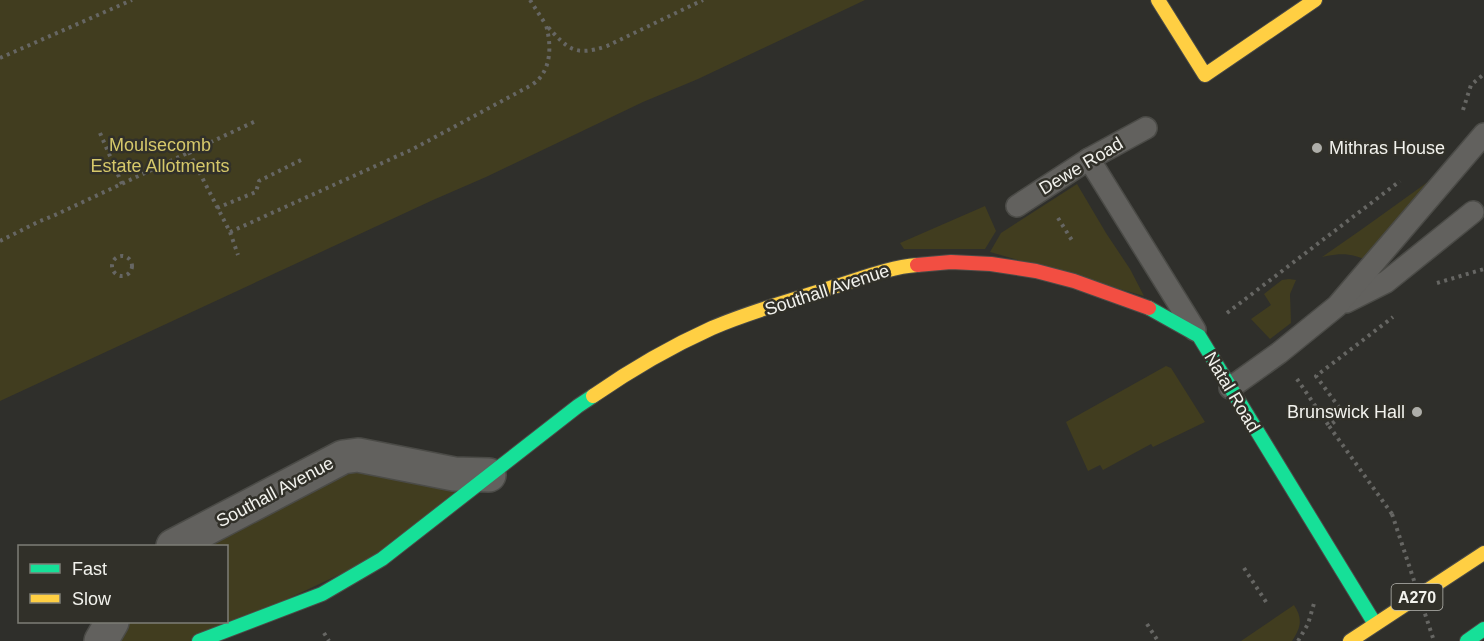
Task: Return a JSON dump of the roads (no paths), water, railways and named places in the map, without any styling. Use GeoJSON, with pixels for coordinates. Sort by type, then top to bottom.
{"type":"FeatureCollection","features":[{"type":"Feature","properties":{"kind":"street"},"geometry":{"type":"LineString","coordinates":[[1158,0],[1205,75],[1315,0]]}},
{"type":"Feature","properties":{"kind":"street","name":"Southall Avenue"},"geometry":{"type":"LineString","coordinates":[[199,641],[322,594],[391,553],[583,402],[660,356],[713,328],[796,299],[904,266],[951,262],[991,264],[1036,271],[1082,284],[1151,309],[1199,336]]}},
{"type":"Feature","properties":{"kind":"street","name":"Natal Road"},"geometry":{"type":"LineString","coordinates":[[1199,336],[1375,624]]}},
{"type":"Feature","properties":{"kind":"street","name":"Southall Avenue"},"geometry":{"type":"LineString","coordinates":[[174,545],[343,457],[358,455],[454,474],[489,475]]}},
{"type":"Feature","properties":{"kind":"street","name":"A270"},"geometry":{"type":"LineString","coordinates":[[1350,641],[1484,553]]}},
{"type":"Feature","properties":{"kind":"street"},"geometry":{"type":"LineString","coordinates":[[101,641],[111,623]]}},
{"type":"Feature","properties":{"kind":"street"},"geometry":{"type":"LineString","coordinates":[[1467,641],[1484,628]]}},
{"type":"Feature","properties":{"kind":"lane","name":"Dewe Road"},"geometry":{"type":"LineString","coordinates":[[1017,206],[1089,159],[1146,128]]}},
{"type":"Feature","properties":{"kind":"lane"},"geometry":{"type":"LineString","coordinates":[[1230,388],[1279,353],[1337,306],[1484,134]]}},
{"type":"Feature","properties":{"kind":"lane","name":"Natal Road"},"geometry":{"type":"LineString","coordinates":[[1089,159],[1199,336]]}},
{"type":"Feature","properties":{"kind":"lane"},"geometry":{"type":"LineString","coordinates":[[1337,306],[1386,282],[1473,212]]}},
{"type":"Feature","properties":{"kind":"place","name":"Mithras House"},"geometry":{"type":"Point","coordinates":[1317,148]}},
{"type":"Feature","properties":{"kind":"place","name":"Brunswick Hall"},"geometry":{"type":"Point","coordinates":[1417,412]}},
{"type":"Feature","properties":{"kind":"park label","name":"Moulsecomb Estate Allotments"},"geometry":{"type":"Point","coordinates":[160,155]}}]}
